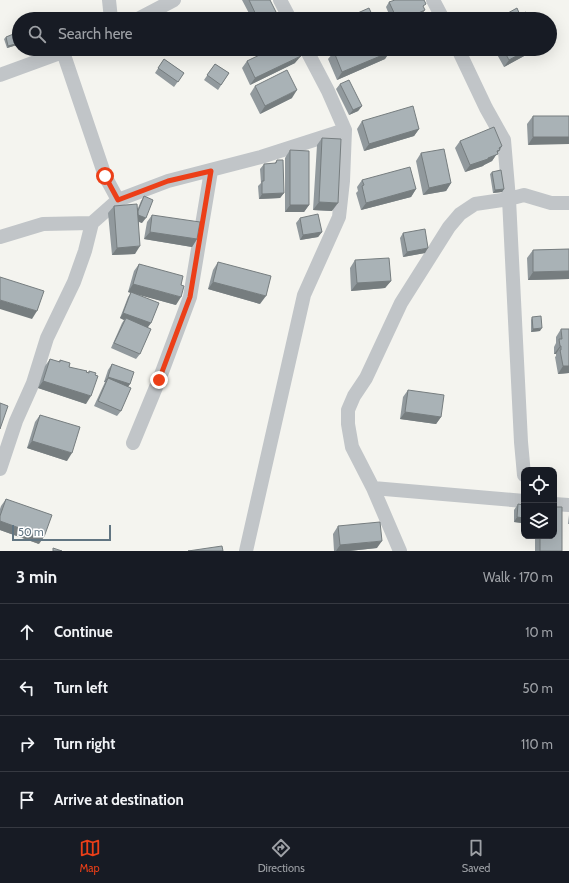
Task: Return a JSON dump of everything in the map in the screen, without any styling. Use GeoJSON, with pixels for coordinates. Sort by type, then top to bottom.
{"type":"FeatureCollection","features":[{"type":"Feature","properties":{"kind":"street"},"geometry":{"type":"LineString","coordinates":[[109,0],[110,12]]}},
{"type":"Feature","properties":{"kind":"street"},"geometry":{"type":"LineString","coordinates":[[151,12],[174,0]]}},
{"type":"Feature","properties":{"kind":"street"},"geometry":{"type":"LineString","coordinates":[[280,0],[286,12]]}},
{"type":"Feature","properties":{"kind":"street"},"geometry":{"type":"LineString","coordinates":[[432,0],[439,12]]}},
{"type":"Feature","properties":{"kind":"street"},"geometry":{"type":"LineString","coordinates":[[0,75],[53,56]]}},
{"type":"Feature","properties":{"kind":"street"},"geometry":{"type":"LineString","coordinates":[[69,56],[105,176],[118,200]]}},
{"type":"Feature","properties":{"kind":"street"},"geometry":{"type":"LineString","coordinates":[[246,551],[304,295],[339,217],[343,181],[345,130],[328,91],[310,56]]}},
{"type":"Feature","properties":{"kind":"street"},"geometry":{"type":"LineString","coordinates":[[461,56],[486,108],[504,140],[509,199],[523,467]]}},
{"type":"Feature","properties":{"kind":"street"},"geometry":{"type":"LineString","coordinates":[[0,469],[16,421],[33,383],[47,338],[74,282],[85,251],[92,223],[118,200],[168,181],[211,171],[345,130]]}},
{"type":"Feature","properties":{"kind":"street"},"geometry":{"type":"LineString","coordinates":[[133,444],[190,297],[211,171]]}},
{"type":"Feature","properties":{"kind":"street"},"geometry":{"type":"LineString","coordinates":[[400,551],[373,488],[352,447],[348,424],[348,410],[354,396],[366,378],[401,303],[449,227],[460,214],[475,204],[509,199],[524,194],[551,203],[569,203]]}},
{"type":"Feature","properties":{"kind":"street"},"geometry":{"type":"LineString","coordinates":[[0,237],[43,224],[92,223]]}},
{"type":"Feature","properties":{"kind":"street"},"geometry":{"type":"LineString","coordinates":[[373,488],[521,501]]}},
{"type":"Feature","properties":{"kind":"street"},"geometry":{"type":"LineString","coordinates":[[557,504],[569,506]]}},
{"type":"Feature","properties":{"kind":"building"},"geometry":{"type":"Polygon","coordinates":[[[249,0],[270,0],[276,12],[255,12],[249,0]]]}},
{"type":"Feature","properties":{"kind":"building"},"geometry":{"type":"Polygon","coordinates":[[[395,0],[424,0],[426,4],[423,6],[425,10],[421,12],[394,12],[389,2],[395,0]]]}},
{"type":"Feature","properties":{"kind":"building"},"geometry":{"type":"Polygon","coordinates":[[[369,8],[371,12],[360,12],[369,8]]]}},
{"type":"Feature","properties":{"kind":"building"},"geometry":{"type":"Polygon","coordinates":[[[517,8],[519,12],[510,12],[517,8]]]}},
{"type":"Feature","properties":{"kind":"building"},"geometry":{"type":"Polygon","coordinates":[[[12,35],[12,45],[8,46],[6,37],[12,35]]]}},
{"type":"Feature","properties":{"kind":"building"},"geometry":{"type":"Polygon","coordinates":[[[257,56],[301,56],[255,78],[247,61],[257,56]]]}},
{"type":"Feature","properties":{"kind":"building"},"geometry":{"type":"Polygon","coordinates":[[[336,56],[380,56],[342,72],[336,56]]]}},
{"type":"Feature","properties":{"kind":"building"},"geometry":{"type":"Polygon","coordinates":[[[507,56],[516,56],[509,60],[507,56]]]}},
{"type":"Feature","properties":{"kind":"building"},"geometry":{"type":"Polygon","coordinates":[[[164,59],[184,73],[178,82],[158,68],[164,59]]]}},
{"type":"Feature","properties":{"kind":"building"},"geometry":{"type":"Polygon","coordinates":[[[215,64],[229,73],[221,85],[207,75],[215,64]]]}},
{"type":"Feature","properties":{"kind":"building"},"geometry":{"type":"Polygon","coordinates":[[[287,70],[297,90],[265,106],[255,86],[287,70]]]}},
{"type":"Feature","properties":{"kind":"building"},"geometry":{"type":"Polygon","coordinates":[[[349,80],[362,106],[353,110],[340,84],[349,80]]]}},
{"type":"Feature","properties":{"kind":"building"},"geometry":{"type":"Polygon","coordinates":[[[413,106],[419,129],[369,144],[362,121],[413,106]]]}},
{"type":"Feature","properties":{"kind":"building"},"geometry":{"type":"Polygon","coordinates":[[[533,116],[569,116],[569,137],[533,137],[533,116]]]}},
{"type":"Feature","properties":{"kind":"building"},"geometry":{"type":"Polygon","coordinates":[[[494,127],[502,146],[499,148],[500,150],[497,151],[498,154],[470,165],[460,141],[494,127]]]}},
{"type":"Feature","properties":{"kind":"building"},"geometry":{"type":"Polygon","coordinates":[[[322,138],[341,139],[338,203],[319,202],[322,138]]]}},
{"type":"Feature","properties":{"kind":"building"},"geometry":{"type":"Polygon","coordinates":[[[444,149],[451,183],[429,188],[421,153],[444,149]]]}},
{"type":"Feature","properties":{"kind":"building"},"geometry":{"type":"Polygon","coordinates":[[[290,150],[309,151],[309,205],[290,205],[290,150]]]}},
{"type":"Feature","properties":{"kind":"building"},"geometry":{"type":"Polygon","coordinates":[[[277,160],[283,160],[284,193],[262,194],[264,164],[276,163],[277,160]]]}},
{"type":"Feature","properties":{"kind":"building"},"geometry":{"type":"Polygon","coordinates":[[[410,167],[416,189],[366,203],[362,180],[410,167]]]}},
{"type":"Feature","properties":{"kind":"building"},"geometry":{"type":"Polygon","coordinates":[[[501,170],[504,189],[495,190],[492,172],[501,170]]]}},
{"type":"Feature","properties":{"kind":"building"},"geometry":{"type":"Polygon","coordinates":[[[144,196],[153,200],[146,218],[138,215],[138,211],[144,196]]]}},
{"type":"Feature","properties":{"kind":"building"},"geometry":{"type":"Polygon","coordinates":[[[137,204],[140,246],[117,248],[114,206],[137,204]]]}},
{"type":"Feature","properties":{"kind":"building"},"geometry":{"type":"Polygon","coordinates":[[[318,214],[322,232],[303,235],[300,218],[318,214]]]}},
{"type":"Feature","properties":{"kind":"building"},"geometry":{"type":"Polygon","coordinates":[[[152,215],[200,222],[197,239],[150,232],[152,215]]]}},
{"type":"Feature","properties":{"kind":"building"},"geometry":{"type":"Polygon","coordinates":[[[425,229],[428,248],[407,252],[403,233],[425,229]]]}},
{"type":"Feature","properties":{"kind":"building"},"geometry":{"type":"Polygon","coordinates":[[[569,249],[569,271],[533,272],[533,250],[569,249]]]}},
{"type":"Feature","properties":{"kind":"building"},"geometry":{"type":"Polygon","coordinates":[[[389,258],[391,281],[357,283],[355,260],[389,258]]]}},
{"type":"Feature","properties":{"kind":"building"},"geometry":{"type":"Polygon","coordinates":[[[218,262],[271,276],[266,296],[213,282],[218,262]]]}},
{"type":"Feature","properties":{"kind":"building"},"geometry":{"type":"Polygon","coordinates":[[[139,264],[183,276],[181,285],[184,286],[181,297],[133,284],[139,264]]]}},
{"type":"Feature","properties":{"kind":"building"},"geometry":{"type":"Polygon","coordinates":[[[0,277],[44,291],[37,311],[0,300],[0,277]]]}},
{"type":"Feature","properties":{"kind":"building"},"geometry":{"type":"Polygon","coordinates":[[[131,292],[159,303],[151,323],[123,313],[131,292]]]}},
{"type":"Feature","properties":{"kind":"building"},"geometry":{"type":"Polygon","coordinates":[[[541,316],[542,328],[533,329],[532,317],[541,316]]]}},
{"type":"Feature","properties":{"kind":"building"},"geometry":{"type":"Polygon","coordinates":[[[126,318],[151,329],[140,354],[114,343],[126,318]]]}},
{"type":"Feature","properties":{"kind":"building"},"geometry":{"type":"Polygon","coordinates":[[[561,329],[569,329],[569,366],[563,366],[559,339],[562,339],[561,329]]]}},
{"type":"Feature","properties":{"kind":"building"},"geometry":{"type":"Polygon","coordinates":[[[50,359],[70,363],[69,367],[87,371],[86,372],[89,373],[89,371],[96,373],[95,375],[98,376],[91,396],[43,381],[50,359]]]}},
{"type":"Feature","properties":{"kind":"building"},"geometry":{"type":"Polygon","coordinates":[[[112,364],[134,372],[130,384],[108,377],[112,364]]]}},
{"type":"Feature","properties":{"kind":"building"},"geometry":{"type":"Polygon","coordinates":[[[108,378],[131,388],[121,411],[98,401],[108,378]]]}},
{"type":"Feature","properties":{"kind":"building"},"geometry":{"type":"Polygon","coordinates":[[[408,390],[444,395],[441,417],[405,412],[408,390]]]}},
{"type":"Feature","properties":{"kind":"building"},"geometry":{"type":"Polygon","coordinates":[[[0,403],[8,406],[0,429],[0,403]]]}},
{"type":"Feature","properties":{"kind":"building"},"geometry":{"type":"Polygon","coordinates":[[[40,415],[80,427],[72,453],[32,441],[40,415]]]}},
{"type":"Feature","properties":{"kind":"building"},"geometry":{"type":"Polygon","coordinates":[[[6,499],[52,515],[44,537],[0,521],[0,516],[6,499]]]}},
{"type":"Feature","properties":{"kind":"building"},"geometry":{"type":"Polygon","coordinates":[[[518,504],[521,504],[521,518],[517,517],[518,504]]]}},
{"type":"Feature","properties":{"kind":"building"},"geometry":{"type":"Polygon","coordinates":[[[557,507],[562,507],[562,551],[540,551],[540,539],[557,539],[557,507]]]}},
{"type":"Feature","properties":{"kind":"building"},"geometry":{"type":"Polygon","coordinates":[[[380,522],[382,541],[340,545],[338,526],[380,522]]]}},
{"type":"Feature","properties":{"kind":"building"},"geometry":{"type":"Polygon","coordinates":[[[222,546],[223,551],[188,551],[222,546]]]}},
{"type":"Feature","properties":{"kind":"building"},"geometry":{"type":"Polygon","coordinates":[[[53,548],[62,551],[53,551],[53,548]]]}},
{"type":"Feature","properties":{"kind":"route"},"geometry":{"type":"LineString","coordinates":[[105,176],[118,200],[168,181],[211,171],[190,297],[159,380]]}}]}
